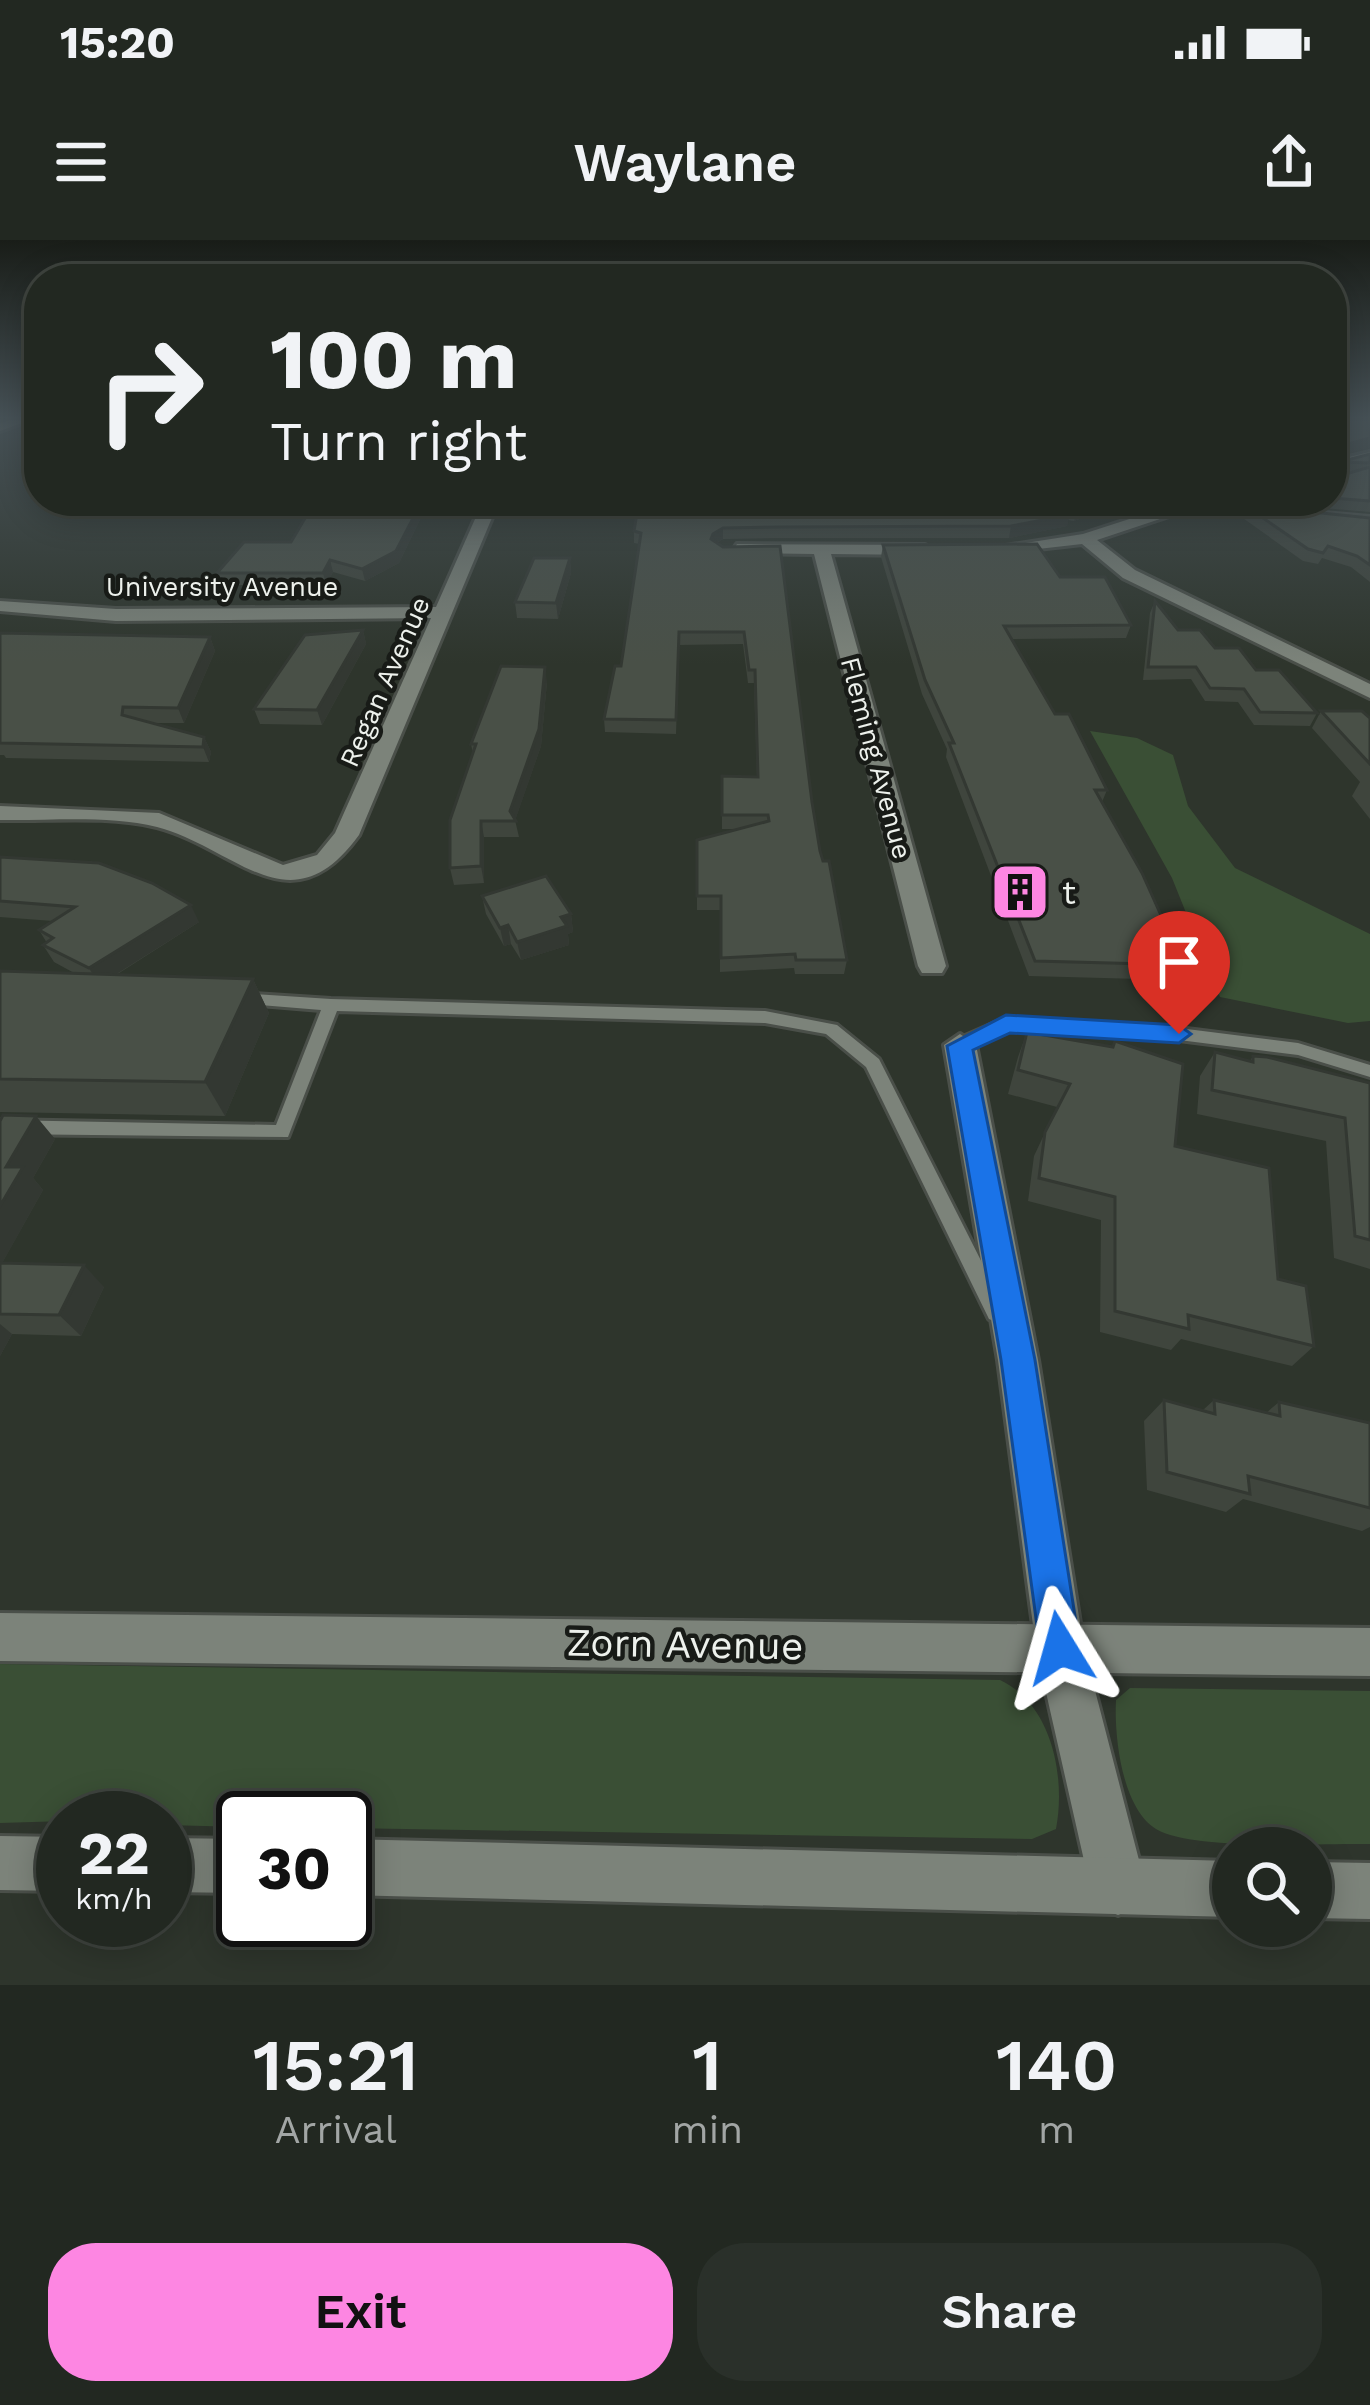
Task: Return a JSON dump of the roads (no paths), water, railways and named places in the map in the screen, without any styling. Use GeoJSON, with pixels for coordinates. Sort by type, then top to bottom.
{"type":"FeatureCollection","features":[{"type":"Feature","properties":{"kind":"street","name":"Regan Avenue"},"geometry":{"type":"LineString","coordinates":[[0,813],[157,819],[280,874],[309,870],[337,853],[484,516]]}},
{"type":"Feature","properties":{"kind":"street"},"geometry":{"type":"LineString","coordinates":[[974,549],[1085,538],[1153,516]]}},
{"type":"Feature","properties":{"kind":"street"},"geometry":{"type":"LineString","coordinates":[[1318,516],[1370,522]]}},
{"type":"Feature","properties":{"kind":"street"},"geometry":{"type":"LineString","coordinates":[[1085,538],[1110,562],[1148,585],[1370,692]]}},
{"type":"Feature","properties":{"kind":"street"},"geometry":{"type":"LineString","coordinates":[[723,549],[952,550]]}},
{"type":"Feature","properties":{"kind":"street","name":"Fleming Avenue"},"geometry":{"type":"LineString","coordinates":[[821,550],[932,966]]}},
{"type":"Feature","properties":{"kind":"street","name":"University Avenue"},"geometry":{"type":"LineString","coordinates":[[0,607],[116,616],[445,612]]}},
{"type":"Feature","properties":{"kind":"street"},"geometry":{"type":"LineString","coordinates":[[960,1046],[1018,1360],[1060,1648],[1118,1887]]}},
{"type":"Feature","properties":{"kind":"street","name":"Zorn Avenue"},"geometry":{"type":"LineString","coordinates":[[0,1636],[1370,1652]]}},
{"type":"Feature","properties":{"kind":"street"},"geometry":{"type":"LineString","coordinates":[[0,1863],[36,1864]]}},
{"type":"Feature","properties":{"kind":"street"},"geometry":{"type":"LineString","coordinates":[[372,1868],[1212,1889]]}},
{"type":"Feature","properties":{"kind":"street"},"geometry":{"type":"LineString","coordinates":[[1332,1890],[1370,1891]]}},
{"type":"Feature","properties":{"kind":"lane"},"geometry":{"type":"LineString","coordinates":[[223,998],[765,1017],[831,1029],[873,1063],[937,1183],[1018,1360]]}},
{"type":"Feature","properties":{"kind":"lane"},"geometry":{"type":"LineString","coordinates":[[0,1127],[282,1132],[331,1005]]}},
{"type":"Feature","properties":{"kind":"lane"},"geometry":{"type":"LineString","coordinates":[[960,1046],[1006,1024],[1157,1033],[1298,1049],[1370,1071]]}},
{"type":"Feature","properties":{"kind":"place","name":"t"},"geometry":{"type":"Point","coordinates":[1020,892]}}]}
